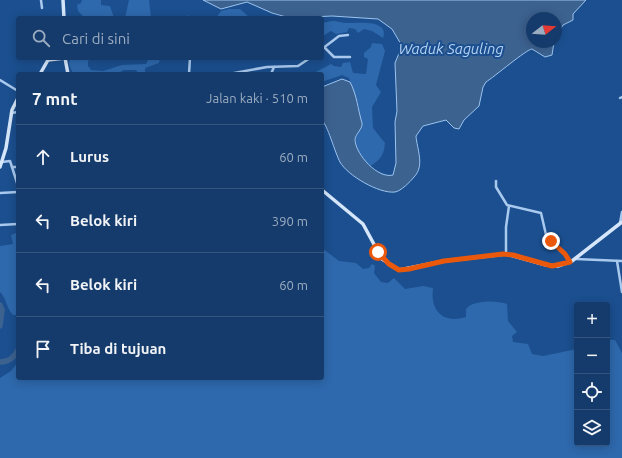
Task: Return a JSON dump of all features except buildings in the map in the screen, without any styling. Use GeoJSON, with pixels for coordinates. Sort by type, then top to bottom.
{"type":"FeatureCollection","features":[{"type":"Feature","properties":{"kind":"main road"},"geometry":{"type":"LineString","coordinates":[[63,0],[64,16]]}},
{"type":"Feature","properties":{"kind":"main road"},"geometry":{"type":"LineString","coordinates":[[41,72],[48,60]]}},
{"type":"Feature","properties":{"kind":"main road"},"geometry":{"type":"LineString","coordinates":[[65,60],[68,72]]}},
{"type":"Feature","properties":{"kind":"main road"},"geometry":{"type":"LineString","coordinates":[[0,167],[8,136],[11,113],[16,102]]}},
{"type":"Feature","properties":{"kind":"main road"},"geometry":{"type":"LineString","coordinates":[[324,192],[363,224],[382,259],[399,270],[444,261],[506,254],[552,266],[570,262],[575,259],[621,223]]}},
{"type":"Feature","properties":{"kind":"street"},"geometry":{"type":"LineString","coordinates":[[41,0],[42,8]]}},
{"type":"Feature","properties":{"kind":"street"},"geometry":{"type":"LineString","coordinates":[[324,47],[339,36],[348,35]]}},
{"type":"Feature","properties":{"kind":"street"},"geometry":{"type":"LineString","coordinates":[[324,49],[334,57],[350,57]]}},
{"type":"Feature","properties":{"kind":"street"},"geometry":{"type":"LineString","coordinates":[[189,72],[190,60]]}},
{"type":"Feature","properties":{"kind":"street"},"geometry":{"type":"LineString","coordinates":[[238,72],[256,68],[298,66],[307,60]]}},
{"type":"Feature","properties":{"kind":"street"},"geometry":{"type":"LineString","coordinates":[[272,72],[274,67]]}},
{"type":"Feature","properties":{"kind":"street"},"geometry":{"type":"LineString","coordinates":[[0,80],[16,89]]}},
{"type":"Feature","properties":{"kind":"street"},"geometry":{"type":"LineString","coordinates":[[11,113],[16,112]]}},
{"type":"Feature","properties":{"kind":"street"},"geometry":{"type":"LineString","coordinates":[[2,162],[10,161],[16,180]]}},
{"type":"Feature","properties":{"kind":"street"},"geometry":{"type":"LineString","coordinates":[[12,168],[16,167]]}},
{"type":"Feature","properties":{"kind":"street"},"geometry":{"type":"LineString","coordinates":[[496,181],[496,187],[509,206],[506,227],[506,254]]}},
{"type":"Feature","properties":{"kind":"street"},"geometry":{"type":"LineString","coordinates":[[0,193],[16,192]]}},
{"type":"Feature","properties":{"kind":"street"},"geometry":{"type":"LineString","coordinates":[[509,206],[540,213],[547,239],[565,254],[570,262]]}},
{"type":"Feature","properties":{"kind":"street"},"geometry":{"type":"LineString","coordinates":[[621,223],[622,212]]}},
{"type":"Feature","properties":{"kind":"street"},"geometry":{"type":"LineString","coordinates":[[0,225],[16,224]]}},
{"type":"Feature","properties":{"kind":"street"},"geometry":{"type":"LineString","coordinates":[[575,259],[622,261]]}},
{"type":"Feature","properties":{"kind":"street"},"geometry":{"type":"LineString","coordinates":[[618,261],[622,292]]}},
{"type":"Feature","properties":{"kind":"shaded area"},"geometry":{"type":"Polygon","coordinates":[[[82,0],[101,0],[101,5],[110,6],[113,16],[83,16],[78,11],[77,5],[81,3],[82,0]]]}},
{"type":"Feature","properties":{"kind":"shaded area"},"geometry":{"type":"Polygon","coordinates":[[[129,0],[149,0],[151,16],[125,16],[129,0]]]}},
{"type":"Feature","properties":{"kind":"shaded area"},"geometry":{"type":"Polygon","coordinates":[[[240,9],[248,16],[217,16],[221,11],[240,9]]]}},
{"type":"Feature","properties":{"kind":"shaded area"},"geometry":{"type":"Polygon","coordinates":[[[332,21],[346,23],[372,23],[382,28],[384,32],[383,38],[372,31],[364,29],[358,33],[355,29],[349,28],[347,32],[336,34],[331,31],[324,35],[324,23],[332,21]]]}},
{"type":"Feature","properties":{"kind":"shaded area"},"geometry":{"type":"Polygon","coordinates":[[[372,43],[382,44],[385,51],[376,85],[381,92],[372,107],[373,128],[385,143],[381,156],[370,166],[362,159],[356,145],[356,137],[360,122],[359,107],[349,78],[342,75],[324,81],[324,72],[316,72],[331,64],[341,67],[343,63],[350,62],[353,73],[366,74],[368,59],[364,57],[364,53],[371,47],[372,43]]]}},
{"type":"Feature","properties":{"kind":"shaded area"},"geometry":{"type":"Polygon","coordinates":[[[70,60],[89,60],[88,66],[91,70],[103,71],[122,65],[146,64],[148,60],[160,60],[159,63],[145,68],[145,72],[124,70],[120,72],[72,72],[69,64],[70,60]]]}},
{"type":"Feature","properties":{"kind":"shaded area"},"geometry":{"type":"Polygon","coordinates":[[[16,233],[16,315],[13,315],[0,292],[0,246],[13,244],[11,235],[16,233]]]}},
{"type":"Feature","properties":{"kind":"shaded area"},"geometry":{"type":"Polygon","coordinates":[[[324,250],[339,261],[356,263],[363,269],[369,268],[372,264],[375,266],[374,273],[381,282],[388,283],[394,278],[405,289],[423,286],[433,288],[436,309],[440,314],[451,319],[466,317],[466,309],[469,306],[479,302],[491,301],[507,304],[508,321],[517,332],[512,336],[513,342],[528,344],[532,354],[543,356],[574,350],[574,446],[610,446],[610,340],[615,340],[622,353],[622,458],[0,458],[0,378],[11,371],[16,365],[16,380],[324,380],[324,250]]]}},
{"type":"Feature","properties":{"kind":"water","name":"Waduk Saguling"},"geometry":{"type":"Polygon","coordinates":[[[203,0],[586,0],[573,14],[573,20],[562,27],[562,12],[526,12],[526,48],[553,48],[552,55],[545,57],[532,49],[529,50],[486,82],[483,87],[479,106],[464,120],[459,129],[454,128],[446,120],[423,126],[416,136],[420,157],[417,173],[405,186],[395,192],[388,192],[372,187],[356,178],[349,172],[340,162],[324,123],[324,86],[342,79],[350,82],[356,97],[362,123],[356,136],[356,146],[364,159],[375,170],[387,175],[393,175],[396,163],[395,122],[397,111],[395,63],[402,46],[392,29],[378,19],[332,16],[283,16],[247,2],[221,9],[203,0]]]}},
{"type":"Feature","properties":{"kind":"waterway"},"geometry":{"type":"LineString","coordinates":[[0,305],[2,310],[0,326]]}},
{"type":"Feature","properties":{"kind":"waterway"},"geometry":{"type":"LineString","coordinates":[[0,362],[11,359],[16,353]]}},
{"type":"Feature","properties":{"kind":"route"},"geometry":{"type":"LineString","coordinates":[[378,252],[382,259],[399,270],[444,261],[503,254],[513,255],[552,266],[563,265],[570,262],[565,254],[551,241]]}}]}
